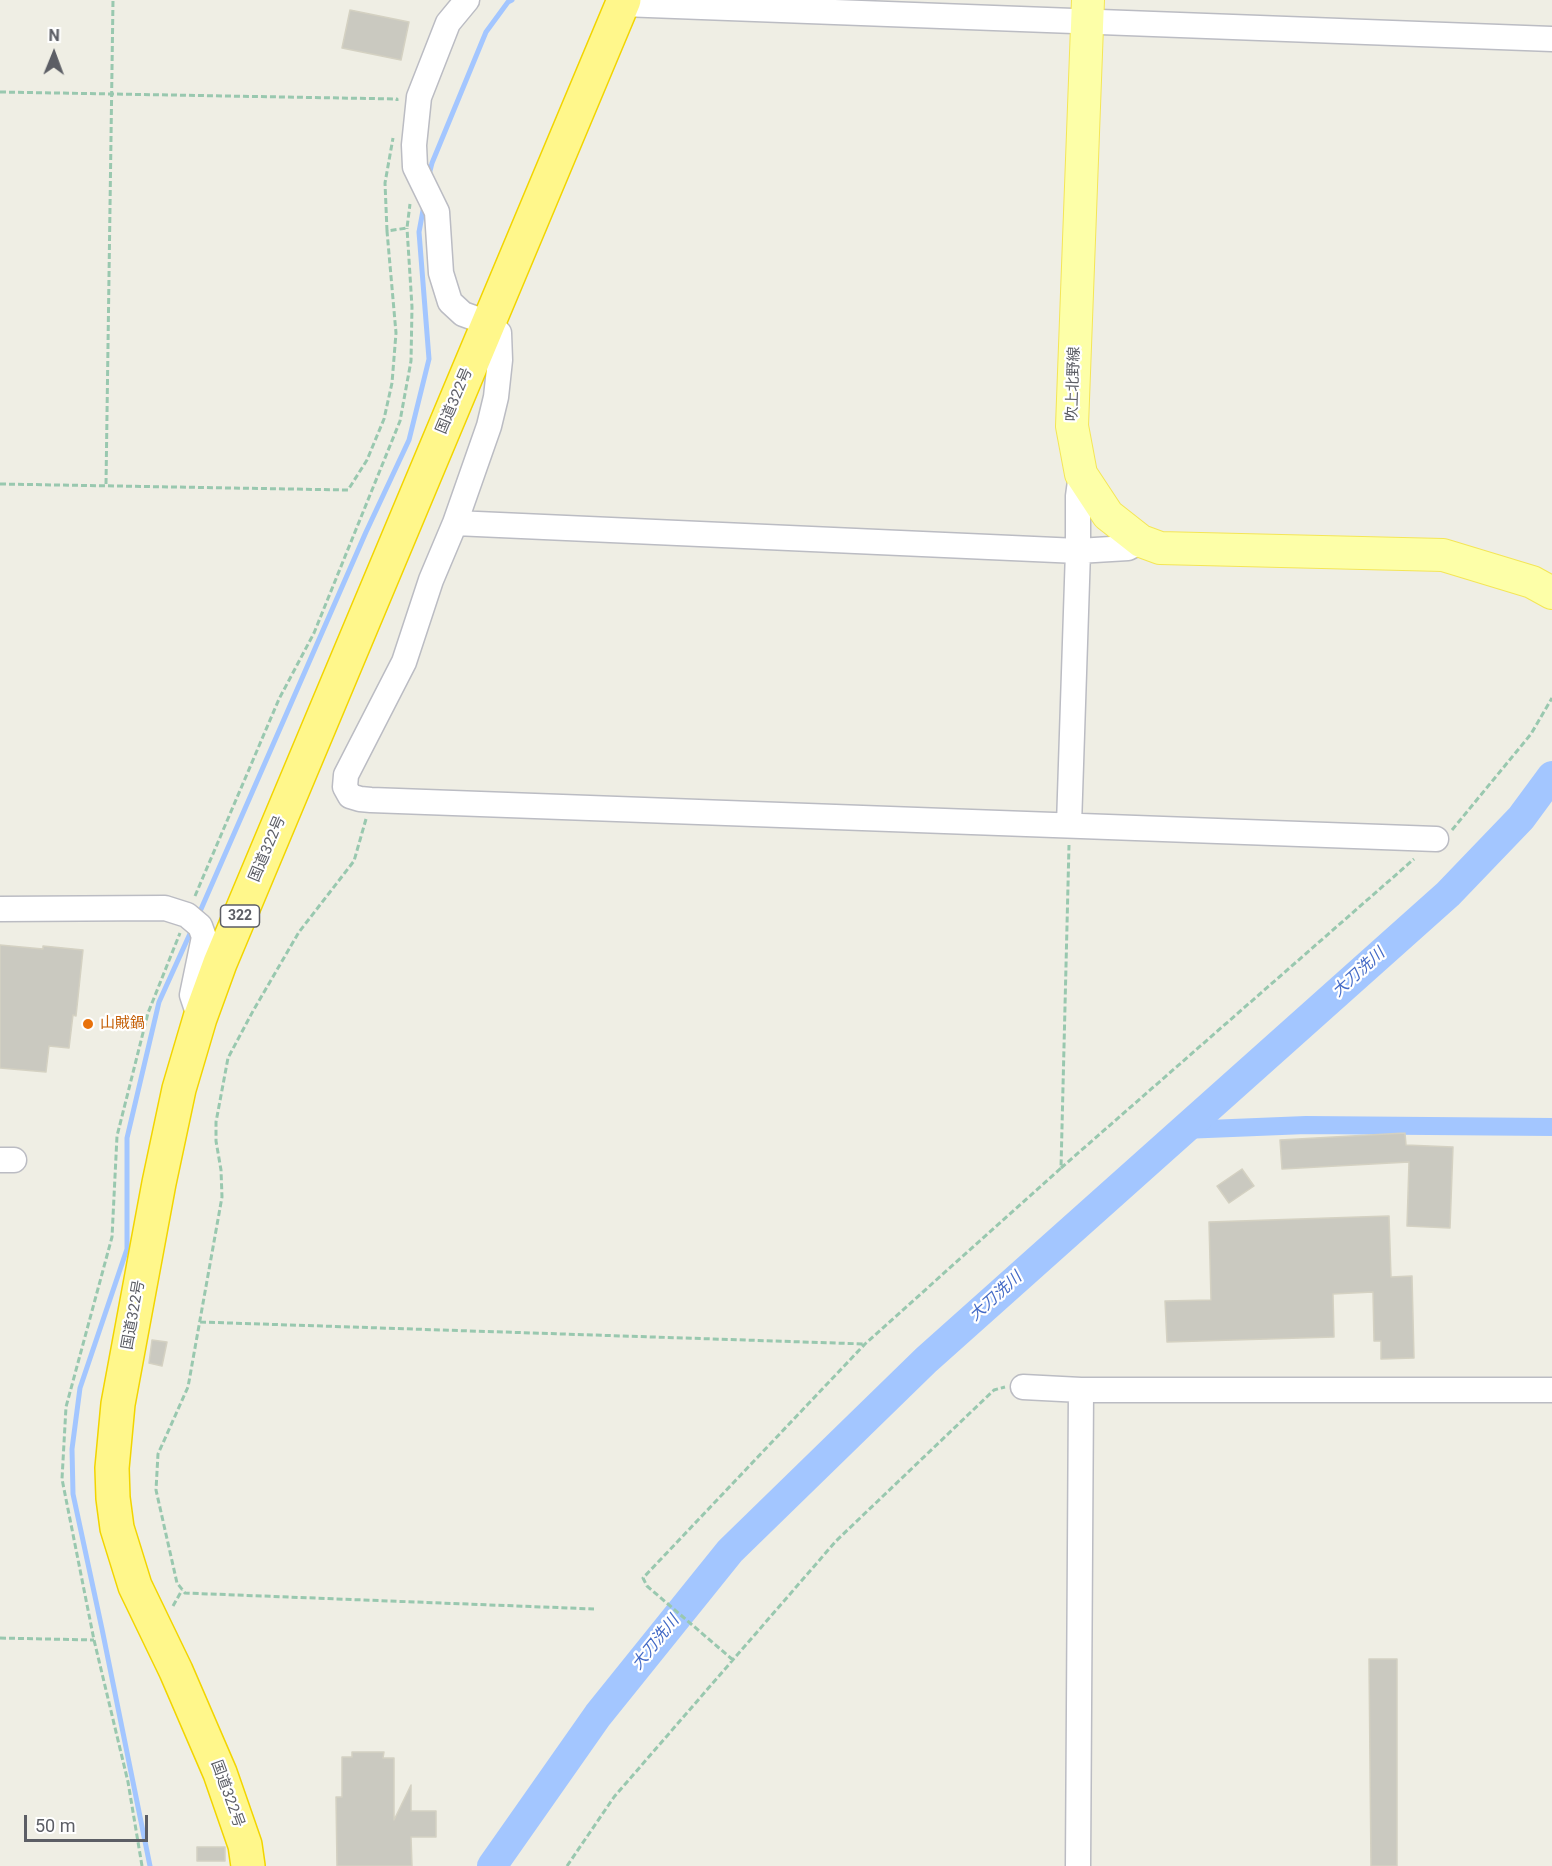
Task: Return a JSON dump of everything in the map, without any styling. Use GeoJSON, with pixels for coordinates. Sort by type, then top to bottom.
{"type":"FeatureCollection","features":[{"type":"Feature","properties":{"kind":"highway","name":"国道322号"},"geometry":{"type":"LineString","coordinates":[[248,1866],[246,1845],[220,1773],[176,1671],[135,1586],[117,1528],[112,1468],[118,1404],[140,1280],[179,1089],[200,1018],[220,963],[623,2]]}},
{"type":"Feature","properties":{"kind":"main road","name":"吹上北野線"},"geometry":{"type":"LineString","coordinates":[[1088,11],[1072,426],[1081,474],[1108,515],[1141,542],[1160,548],[1443,555],[1532,582],[1552,593]]}},
{"type":"Feature","properties":{"kind":"street"},"geometry":{"type":"LineString","coordinates":[[467,0],[448,23],[419,97],[414,145],[415,167],[436,212],[441,273],[450,302],[463,314],[488,323],[499,333],[500,360],[496,397],[489,426],[455,523],[431,580],[404,662],[346,775],[345,788],[350,796],[371,800],[1436,839]]}},
{"type":"Feature","properties":{"kind":"street"},"geometry":{"type":"LineString","coordinates":[[623,2],[1088,11],[1552,39]]}},
{"type":"Feature","properties":{"kind":"street"},"geometry":{"type":"LineString","coordinates":[[1069,825],[1078,496],[1081,474]]}},
{"type":"Feature","properties":{"kind":"street"},"geometry":{"type":"LineString","coordinates":[[455,523],[1078,551],[1128,548],[1141,542]]}},
{"type":"Feature","properties":{"kind":"street"},"geometry":{"type":"LineString","coordinates":[[0,909],[165,908],[187,915],[200,926],[204,937],[192,995],[200,1018]]}},
{"type":"Feature","properties":{"kind":"street"},"geometry":{"type":"LineString","coordinates":[[1023,1388],[1552,1390]]}},
{"type":"Feature","properties":{"kind":"street"},"geometry":{"type":"LineString","coordinates":[[1078,1866],[1081,1390]]}},
{"type":"Feature","properties":{"kind":"path"},"geometry":{"type":"LineString","coordinates":[[106,485],[113,0]]}},
{"type":"Feature","properties":{"kind":"path"},"geometry":{"type":"LineString","coordinates":[[0,92],[398,99],[396,111]]}},
{"type":"Feature","properties":{"kind":"path"},"geometry":{"type":"LineString","coordinates":[[0,484],[348,490],[367,460],[384,419],[392,383],[396,333],[385,183],[394,134]]}},
{"type":"Feature","properties":{"kind":"path"},"geometry":{"type":"LineString","coordinates":[[187,915],[279,699],[314,633],[400,421],[411,361],[412,307],[406,228],[415,167]]}},
{"type":"Feature","properties":{"kind":"path"},"geometry":{"type":"LineString","coordinates":[[387,231],[406,228]]}},
{"type":"Feature","properties":{"kind":"path"},"geometry":{"type":"LineString","coordinates":[[733,1660],[647,1586],[643,1578],[865,1344],[1061,1168],[1436,839],[1455,828],[1531,734],[1552,698]]}},
{"type":"Feature","properties":{"kind":"path"},"geometry":{"type":"LineString","coordinates":[[371,800],[354,861],[298,933],[228,1058],[216,1122],[222,1197],[188,1387],[159,1454],[156,1490],[177,1583],[185,1593],[594,1608]]}},
{"type":"Feature","properties":{"kind":"path"},"geometry":{"type":"LineString","coordinates":[[1061,1168],[1069,825]]}},
{"type":"Feature","properties":{"kind":"path"},"geometry":{"type":"LineString","coordinates":[[200,1322],[865,1344]]}},
{"type":"Feature","properties":{"kind":"path"},"geometry":{"type":"LineString","coordinates":[[567,1866],[614,1797],[836,1541],[994,1390],[1005,1387],[1023,1388]]}},
{"type":"Feature","properties":{"kind":"path"},"geometry":{"type":"LineString","coordinates":[[0,1638],[94,1640]]}},
{"type":"Feature","properties":{"kind":"building"},"geometry":{"type":"Polygon","coordinates":[[[350,10],[409,22],[401,60],[342,48],[350,10]]]}},
{"type":"Feature","properties":{"kind":"building"},"geometry":{"type":"Polygon","coordinates":[[[0,945],[83,950],[76,1016],[73,1015],[69,1048],[49,1046],[46,1072],[0,1068],[0,945]]]}},
{"type":"Feature","properties":{"kind":"building"},"geometry":{"type":"Polygon","coordinates":[[[1405,1133],[1406,1145],[1453,1147],[1450,1228],[1407,1226],[1409,1162],[1282,1169],[1280,1140],[1405,1133]]]}},
{"type":"Feature","properties":{"kind":"building"},"geometry":{"type":"Polygon","coordinates":[[[1242,1169],[1254,1186],[1229,1203],[1217,1186],[1242,1169]]]}},
{"type":"Feature","properties":{"kind":"building"},"geometry":{"type":"Polygon","coordinates":[[[1389,1216],[1391,1277],[1412,1276],[1414,1358],[1381,1359],[1381,1341],[1374,1341],[1373,1292],[1333,1294],[1334,1337],[1167,1342],[1165,1301],[1211,1300],[1209,1222],[1389,1216]]]}},
{"type":"Feature","properties":{"kind":"building"},"geometry":{"type":"Polygon","coordinates":[[[152,1340],[167,1342],[162,1366],[149,1363],[152,1340]]]}},
{"type":"Feature","properties":{"kind":"building"},"geometry":{"type":"Polygon","coordinates":[[[1369,1659],[1397,1659],[1397,1866],[1371,1866],[1369,1659]]]}},
{"type":"Feature","properties":{"kind":"building"},"geometry":{"type":"Polygon","coordinates":[[[352,1752],[384,1752],[383,1758],[394,1758],[394,1820],[411,1785],[411,1811],[436,1811],[436,1837],[411,1837],[412,1866],[337,1866],[336,1797],[342,1797],[342,1757],[352,1757],[352,1752]]]}},
{"type":"Feature","properties":{"kind":"building"},"geometry":{"type":"Polygon","coordinates":[[[197,1847],[225,1847],[225,1861],[197,1861],[197,1847]]]}},
{"type":"Feature","properties":{"kind":"waterway"},"geometry":{"type":"LineString","coordinates":[[429,175],[486,32],[508,2],[512,0]]}},
{"type":"Feature","properties":{"kind":"waterway"},"geometry":{"type":"LineString","coordinates":[[198,916],[366,532],[409,440],[429,359],[419,232],[424,205]]}},
{"type":"Feature","properties":{"kind":"waterway","name":"大刀洗川"},"geometry":{"type":"LineString","coordinates":[[492,1866],[598,1715],[730,1551],[926,1360],[1448,894],[1521,818],[1552,776]]}},
{"type":"Feature","properties":{"kind":"waterway"},"geometry":{"type":"LineString","coordinates":[[150,1866],[73,1494],[72,1449],[80,1388],[127,1249],[127,1138],[159,1002],[193,927]]}},
{"type":"Feature","properties":{"kind":"waterway"},"geometry":{"type":"LineString","coordinates":[[1183,1130],[1306,1125],[1552,1127]]}},
{"type":"Feature","properties":{"kind":"place","name":"山賊鍋"},"geometry":{"type":"Point","coordinates":[88,1024]}}]}
